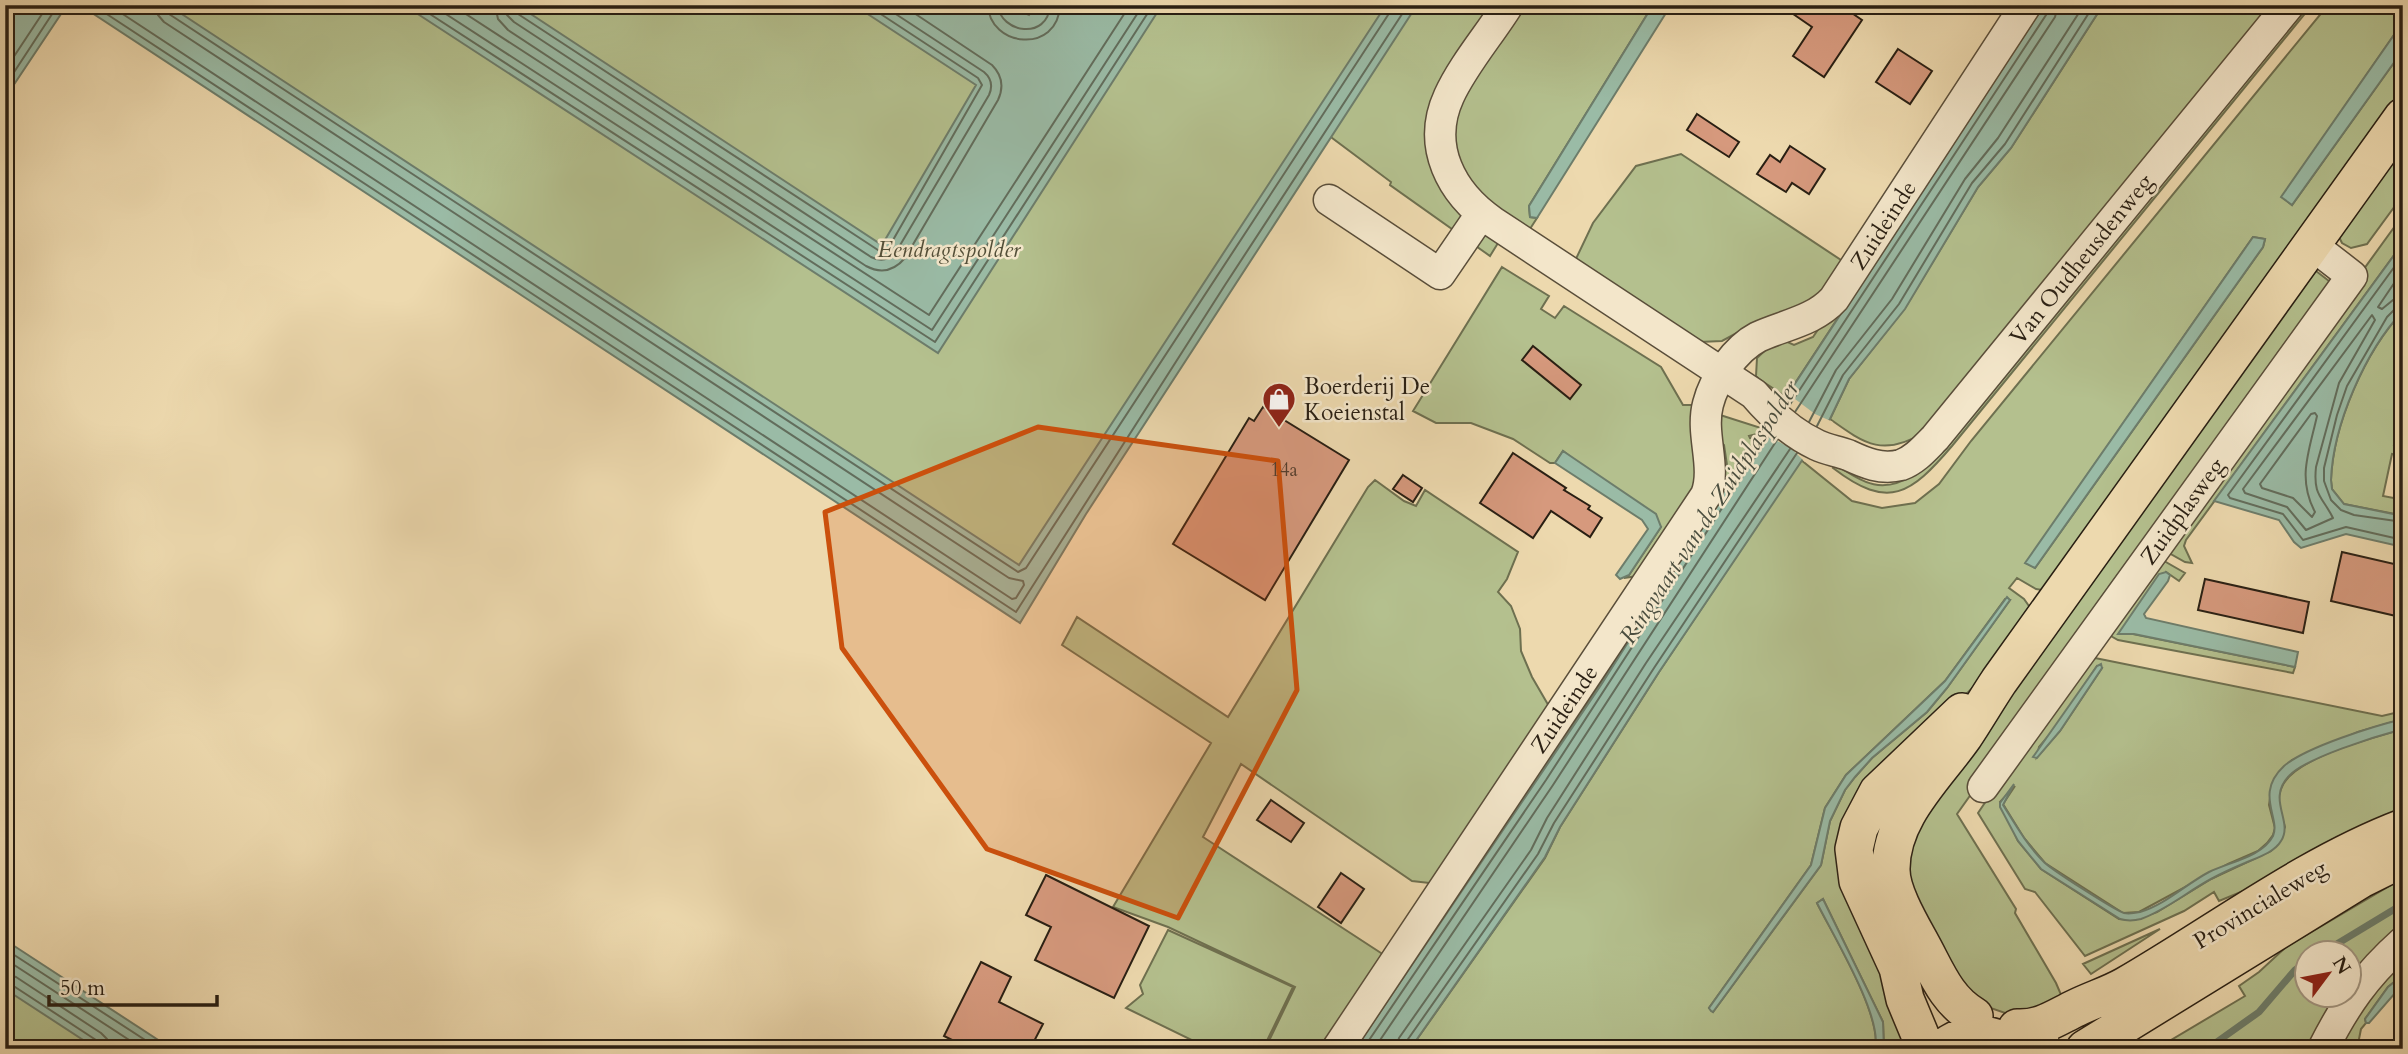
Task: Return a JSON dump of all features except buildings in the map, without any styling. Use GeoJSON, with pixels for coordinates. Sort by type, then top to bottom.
{"type":"FeatureCollection","features":[{"type":"Feature","properties":{"kind":"main road"},"geometry":{"type":"LineString","coordinates":[[1974,1016],[1960,1008],[1949,996],[1911,927],[1891,873],[1892,850],[1898,830],[1915,802],[1964,736],[1998,681],[2403,117]]}},
{"type":"Feature","properties":{"kind":"main road"},"geometry":{"type":"LineString","coordinates":[[1931,1045],[1920,1035],[1905,999],[1898,968],[1858,881],[1854,849],[1859,828],[1878,792],[1950,721],[1998,681]]}},
{"type":"Feature","properties":{"kind":"main road","name":"Provincialeweg"},"geometry":{"type":"LineString","coordinates":[[2085,1049],[2130,1001],[2352,848],[2403,828]]}},
{"type":"Feature","properties":{"kind":"main road","name":"Provincialeweg"},"geometry":{"type":"LineString","coordinates":[[2029,1041],[2029,1029],[2050,1023],[2075,1008],[2130,1001],[2403,858]]}},
{"type":"Feature","properties":{"kind":"main road","name":"Provincialeweg"},"geometry":{"type":"LineString","coordinates":[[2107,1049],[2127,1031],[2130,1001]]}},
{"type":"Feature","properties":{"kind":"main road"},"geometry":{"type":"LineString","coordinates":[[1974,1016],[1997,1019],[2029,1041],[2016,1048],[1993,1037],[1975,1034],[1931,1045],[1953,1021],[1974,1016]]}},
{"type":"Feature","properties":{"kind":"street","name":"Van Oudheusdenweg"},"geometry":{"type":"LineString","coordinates":[[1508,5],[1449,96],[1441,128],[1445,158],[1452,180],[1464,198],[1481,214],[1860,463],[1875,466],[1901,464],[1916,457],[1935,438],[2289,5]]}},
{"type":"Feature","properties":{"kind":"street","name":"Zuideinde"},"geometry":{"type":"LineString","coordinates":[[1337,1049],[1706,495],[1709,475],[1704,424],[1708,402],[1723,372],[1750,342],[1823,311],[1834,299],[2026,5]]}},
{"type":"Feature","properties":{"kind":"street"},"geometry":{"type":"LineString","coordinates":[[1329,200],[1440,274],[1481,214]]}},
{"type":"Feature","properties":{"kind":"street","name":"Zuidplasweg"},"geometry":{"type":"LineString","coordinates":[[1983,787],[2352,276],[2312,245]]}},
{"type":"Feature","properties":{"kind":"street"},"geometry":{"type":"LineString","coordinates":[[2323,1049],[2342,1012],[2363,982],[2403,942]]}},
{"type":"Feature","properties":{"kind":"highlighted area"},"geometry":{"type":"Polygon","coordinates":[[[1038,427],[1278,461],[1297,690],[1178,918],[987,849],[842,648],[825,512],[1038,427]]]}},
{"type":"Feature","properties":{"kind":"green space","name":"Eendragtspolder"},"geometry":{"type":"Polygon","coordinates":[[[130,5],[1653,5],[1529,206],[1530,217],[1537,218],[1528,232],[1511,222],[1490,256],[1390,185],[1391,182],[1320,129],[1023,589],[130,5]]]}},
{"type":"Feature","properties":{"kind":"green space"},"geometry":{"type":"Polygon","coordinates":[[[2038,5],[2044,5],[1786,397],[1759,379],[1756,376],[1757,358],[1774,342],[1783,340],[1794,345],[1813,337],[2038,5]]]}},
{"type":"Feature","properties":{"kind":"green space"},"geometry":{"type":"Polygon","coordinates":[[[2103,5],[2275,5],[1925,432],[1911,440],[1886,446],[1854,436],[1830,419],[1849,379],[1905,308],[1978,187],[2011,148],[2103,5]]]}},
{"type":"Feature","properties":{"kind":"green space"},"geometry":{"type":"Polygon","coordinates":[[[2303,5],[2312,5],[1952,446],[1924,476],[1898,491],[1884,493],[1869,489],[1833,468],[1835,464],[1855,477],[1882,485],[1902,481],[1914,475],[2303,5]]]}},
{"type":"Feature","properties":{"kind":"green space"},"geometry":{"type":"Polygon","coordinates":[[[2328,5],[2403,5],[2403,22],[2282,197],[2292,205],[2403,50],[2403,95],[2151,447],[2042,590],[2017,578],[2009,588],[2024,599],[2031,609],[1989,671],[1861,801],[1906,1015],[1909,1049],[1884,1049],[1883,1022],[1823,899],[1817,903],[1855,976],[1872,1017],[1875,1049],[1688,1049],[1691,1045],[1686,1041],[1681,1049],[1410,1049],[1545,858],[1560,827],[1659,672],[1801,460],[1852,501],[1882,508],[1915,503],[1939,484],[1971,441],[2328,5]],[[2253,237],[2026,563],[2035,568],[2263,247],[2265,239],[2253,237]],[[2005,599],[1945,681],[1846,775],[1825,808],[1811,865],[1709,1008],[1713,1012],[1821,865],[1830,821],[1845,790],[1872,758],[1927,712],[2010,600],[2005,599]]]}},
{"type":"Feature","properties":{"kind":"green space"},"geometry":{"type":"Polygon","coordinates":[[[2403,137],[2403,195],[2367,244],[2351,248],[2342,243],[2339,237],[2403,137]]]}},
{"type":"Feature","properties":{"kind":"green space"},"geometry":{"type":"Polygon","coordinates":[[[1681,154],[1847,264],[1818,304],[1746,328],[1722,341],[1699,342],[1574,263],[1593,223],[1636,166],[1681,154]]]}},
{"type":"Feature","properties":{"kind":"green space"},"geometry":{"type":"Polygon","coordinates":[[[2403,215],[2403,243],[2186,540],[2184,546],[2192,563],[2169,553],[2177,527],[2403,215]]]}},
{"type":"Feature","properties":{"kind":"green space"},"geometry":{"type":"Polygon","coordinates":[[[1502,267],[1549,296],[1541,309],[1555,318],[1564,306],[1661,367],[1683,405],[1693,405],[1700,482],[1644,575],[1624,578],[1629,575],[1661,527],[1563,451],[1555,463],[1550,463],[1513,439],[1471,423],[1436,423],[1413,411],[1502,267]]]}},
{"type":"Feature","properties":{"kind":"green space"},"geometry":{"type":"Polygon","coordinates":[[[2316,271],[2329,281],[2330,290],[2317,300],[2108,588],[2096,605],[2094,621],[1957,814],[2016,909],[2015,913],[2056,983],[2065,1004],[2008,1014],[1976,1003],[1910,904],[1904,840],[2305,274],[2316,271]]]}},
{"type":"Feature","properties":{"kind":"green space"},"geometry":{"type":"Polygon","coordinates":[[[2403,311],[2403,406],[2394,445],[2403,447],[2403,456],[2392,454],[2383,496],[2399,499],[2395,514],[2344,504],[2332,489],[2331,480],[2338,436],[2354,390],[2376,347],[2403,311]]]}},
{"type":"Feature","properties":{"kind":"green space"},"geometry":{"type":"Polygon","coordinates":[[[1717,414],[1761,428],[1757,434],[1749,436],[1750,438],[1762,435],[1540,776],[1416,957],[1727,465],[1724,445],[1716,438],[1717,414]]]}},
{"type":"Feature","properties":{"kind":"green space"},"geometry":{"type":"Polygon","coordinates":[[[1375,480],[1404,501],[1416,506],[1425,490],[1518,552],[1507,579],[1498,592],[1511,606],[1520,629],[1521,651],[1550,708],[1438,884],[1412,881],[1241,764],[1203,837],[1384,955],[1326,1049],[1265,1049],[1295,987],[1168,927],[1113,907],[1211,743],[1062,645],[1077,617],[1228,717],[1368,487],[1375,480]]]}},
{"type":"Feature","properties":{"kind":"green space"},"geometry":{"type":"Polygon","coordinates":[[[2155,561],[2164,561],[2185,573],[2179,581],[2166,572],[2133,634],[2295,667],[2293,673],[2118,640],[2109,635],[2155,561]]]}},
{"type":"Feature","properties":{"kind":"green space"},"geometry":{"type":"Polygon","coordinates":[[[2095,658],[2382,716],[2403,711],[2403,719],[2358,732],[2292,760],[2275,778],[2272,786],[2269,805],[2275,828],[2267,843],[2258,851],[2228,864],[2139,912],[2123,913],[2045,863],[2024,838],[2003,804],[2015,786],[2000,802],[2018,841],[2041,869],[2119,919],[2134,920],[2157,912],[2211,879],[2271,851],[2285,827],[2279,799],[2281,789],[2288,778],[2300,768],[2334,751],[2403,729],[2403,817],[2275,878],[2219,901],[2214,892],[2184,911],[2085,956],[2035,892],[2025,889],[1978,813],[2081,661],[2095,658]],[[2097,666],[2056,727],[2039,747],[2037,757],[2060,731],[2102,668],[2097,666]]]}},
{"type":"Feature","properties":{"kind":"green space"},"geometry":{"type":"Polygon","coordinates":[[[2403,878],[2403,930],[2362,972],[2362,939],[2300,939],[2403,878]]]}},
{"type":"Feature","properties":{"kind":"green space"},"geometry":{"type":"Polygon","coordinates":[[[2160,929],[2091,974],[2083,964],[2160,929]]]}},
{"type":"Feature","properties":{"kind":"green space"},"geometry":{"type":"Polygon","coordinates":[[[1168,930],[1293,987],[1263,1049],[1210,1049],[1126,1008],[1143,994],[1140,985],[1168,930]]]}},
{"type":"Feature","properties":{"kind":"green space"},"geometry":{"type":"Polygon","coordinates":[[[2292,943],[2292,1009],[2334,1009],[2312,1049],[2156,1049],[2245,996],[2239,986],[2292,943]]]}},
{"type":"Feature","properties":{"kind":"green space"},"geometry":{"type":"Polygon","coordinates":[[[2403,957],[2403,975],[2388,987],[2365,1019],[2357,1049],[2335,1049],[2350,1019],[2359,1009],[2362,1009],[2362,1005],[2403,957]]]}},
{"type":"Feature","properties":{"kind":"green space"},"geometry":{"type":"Polygon","coordinates":[[[5,966],[129,1049],[5,1049],[5,966]]]}},
{"type":"Feature","properties":{"kind":"water"},"geometry":{"type":"Polygon","coordinates":[[[19,5],[67,5],[5,98],[5,28],[19,5]]]}},
{"type":"Feature","properties":{"kind":"water"},"geometry":{"type":"Polygon","coordinates":[[[80,5],[168,5],[1019,565],[1386,5],[1417,5],[1086,514],[1020,623],[80,5]]]}},
{"type":"Feature","properties":{"kind":"water"},"geometry":{"type":"Polygon","coordinates":[[[404,5],[517,5],[882,245],[976,85],[854,5],[1007,5],[1029,15],[1036,5],[1162,5],[938,353],[404,5]]]}},
{"type":"Feature","properties":{"kind":"water"},"geometry":{"type":"Polygon","coordinates":[[[1653,5],[1671,5],[1537,218],[1530,217],[1529,206],[1653,5]]]}},
{"type":"Feature","properties":{"kind":"water"},"geometry":{"type":"Polygon","coordinates":[[[2044,5],[2103,5],[2011,148],[1978,187],[1905,309],[1849,379],[1830,419],[1659,672],[1560,827],[1545,857],[1410,1049],[1355,1049],[1601,685],[1719,499],[2044,5]]]}},
{"type":"Feature","properties":{"kind":"water"},"geometry":{"type":"Polygon","coordinates":[[[2403,22],[2403,50],[2292,205],[2281,197],[2403,22]]]}},
{"type":"Feature","properties":{"kind":"water"},"geometry":{"type":"Polygon","coordinates":[[[2253,237],[2265,239],[2263,247],[2035,568],[2025,563],[2253,237]]]}},
{"type":"Feature","properties":{"kind":"water"},"geometry":{"type":"Polygon","coordinates":[[[2403,243],[2403,311],[2376,347],[2353,390],[2338,436],[2331,480],[2332,489],[2344,504],[2403,516],[2403,547],[2346,534],[2301,548],[2279,520],[2214,501],[2403,243]]]}},
{"type":"Feature","properties":{"kind":"water"},"geometry":{"type":"Polygon","coordinates":[[[1563,451],[1656,514],[1661,527],[1629,575],[1620,579],[1616,575],[1648,529],[1642,520],[1555,463],[1563,451]]]}},
{"type":"Feature","properties":{"kind":"water"},"geometry":{"type":"Polygon","coordinates":[[[2166,572],[2170,575],[2168,581],[2144,614],[2146,618],[2298,652],[2295,667],[2134,634],[2118,634],[2159,574],[2166,572]]]}},
{"type":"Feature","properties":{"kind":"water"},"geometry":{"type":"Polygon","coordinates":[[[2007,597],[2010,600],[1927,712],[1872,758],[1845,790],[1830,821],[1821,865],[1713,1012],[1711,1011],[1709,1008],[1811,865],[1825,808],[1846,775],[1945,681],[2007,597]]]}},
{"type":"Feature","properties":{"kind":"water"},"geometry":{"type":"Polygon","coordinates":[[[2101,664],[2102,668],[2060,731],[2037,758],[2033,757],[2097,666],[2101,664]]]}},
{"type":"Feature","properties":{"kind":"water"},"geometry":{"type":"Polygon","coordinates":[[[2403,719],[2403,729],[2325,755],[2289,776],[2280,793],[2284,833],[2274,849],[2215,877],[2159,911],[2138,920],[2120,919],[2041,869],[2018,841],[2000,807],[2014,784],[2003,805],[2026,841],[2043,861],[2118,910],[2126,913],[2140,912],[2158,904],[2209,872],[2253,854],[2268,843],[2275,829],[2269,796],[2271,786],[2284,766],[2324,745],[2403,719]]]}},
{"type":"Feature","properties":{"kind":"water"},"geometry":{"type":"Polygon","coordinates":[[[1823,899],[1883,1022],[1884,1049],[1875,1049],[1872,1017],[1855,976],[1817,903],[1823,899]]]}},
{"type":"Feature","properties":{"kind":"water"},"geometry":{"type":"Polygon","coordinates":[[[5,940],[172,1049],[97,1049],[5,989],[5,940]]]}},
{"type":"Feature","properties":{"kind":"water"},"geometry":{"type":"Polygon","coordinates":[[[2403,975],[2403,984],[2369,1023],[2366,1023],[2365,1019],[2388,987],[2403,975]]]}},
{"type":"Feature","properties":{"kind":"pier"},"geometry":{"type":"Polygon","coordinates":[[[1787,393],[1815,414],[1833,422],[1805,462],[1792,449],[1761,432],[1787,393]]]}},
{"type":"Feature","properties":{"kind":"waterway"},"geometry":{"type":"LineString","coordinates":[[2345,939],[2403,904]]}},
{"type":"Feature","properties":{"kind":"waterway"},"geometry":{"type":"LineString","coordinates":[[2207,1049],[2259,1012],[2292,974]]}},
{"type":"Feature","properties":{"kind":"place","name":"Boerderij De Koeienstal"},"geometry":{"type":"Point","coordinates":[1279,429]}},
{"type":"Feature","properties":{"kind":"water label","name":"Ringvaart van de Zuidplaspolder"},"geometry":{"type":"Point","coordinates":[1709,512]}}]}
